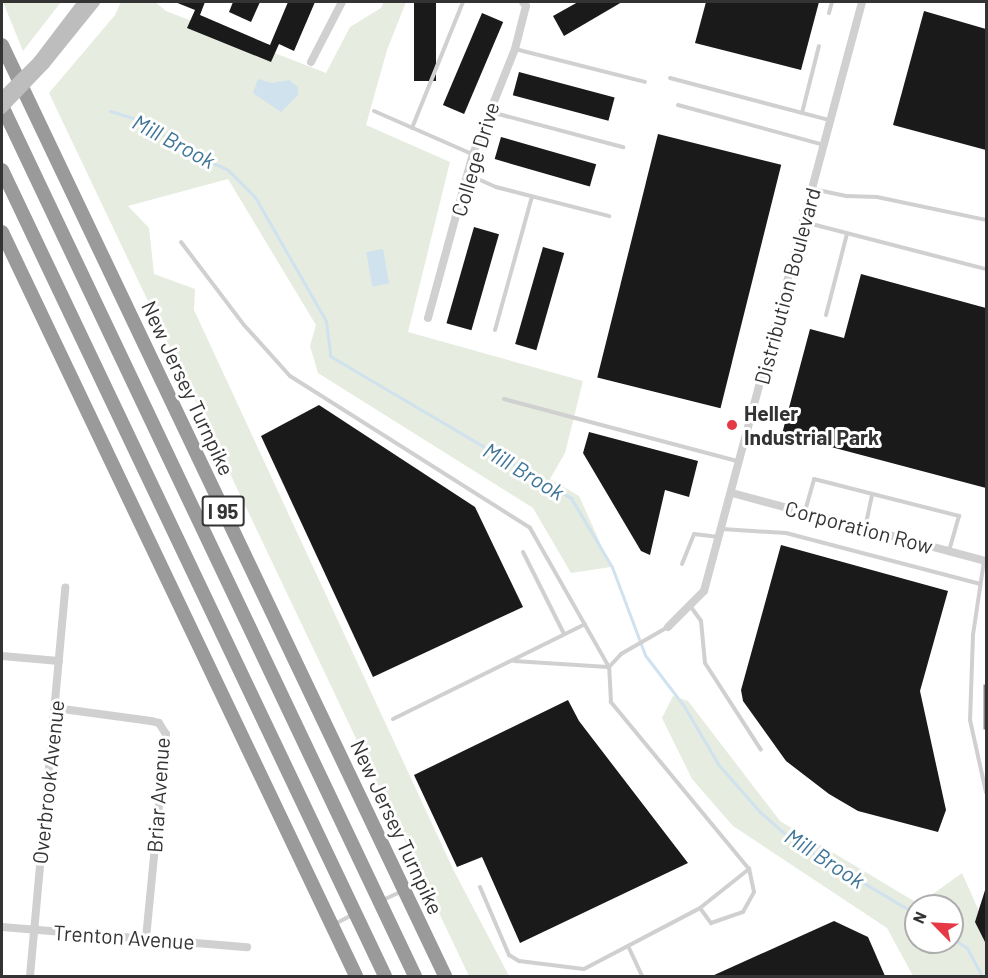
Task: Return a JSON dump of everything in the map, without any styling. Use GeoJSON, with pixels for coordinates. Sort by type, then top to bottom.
{"type":"FeatureCollection","features":[{"type":"Feature","properties":{"kind":"highway","name":"New Jersey Turnpike"},"geometry":{"type":"LineString","coordinates":[[2,45],[445,976]]}},
{"type":"Feature","properties":{"kind":"highway","name":"I 95"},"geometry":{"type":"LineString","coordinates":[[2,108],[416,976]]}},
{"type":"Feature","properties":{"kind":"highway","name":"I 95"},"geometry":{"type":"LineString","coordinates":[[2,170],[385,976]]}},
{"type":"Feature","properties":{"kind":"highway"},"geometry":{"type":"LineString","coordinates":[[2,232],[356,976]]}},
{"type":"Feature","properties":{"kind":"main road"},"geometry":{"type":"LineString","coordinates":[[2,97],[41,62],[83,2]]}},
{"type":"Feature","properties":{"kind":"main road"},"geometry":{"type":"LineString","coordinates":[[2,108],[95,2]]}},
{"type":"Feature","properties":{"kind":"street"},"geometry":{"type":"LineString","coordinates":[[311,62],[342,2]]}},
{"type":"Feature","properties":{"kind":"street","name":"Distribution Boulevard"},"geometry":{"type":"LineString","coordinates":[[668,627],[691,607],[704,591],[862,2]]}},
{"type":"Feature","properties":{"kind":"street","name":"College Drive"},"geometry":{"type":"LineString","coordinates":[[428,318],[473,154],[488,111],[515,49],[527,3]]}},
{"type":"Feature","properties":{"kind":"street","name":"Corporation Row"},"geometry":{"type":"LineString","coordinates":[[732,493],[985,560]]}},
{"type":"Feature","properties":{"kind":"street","name":"Overbrook Avenue"},"geometry":{"type":"LineString","coordinates":[[30,976],[65,588]]}},
{"type":"Feature","properties":{"kind":"street"},"geometry":{"type":"LineString","coordinates":[[2,656],[59,661]]}},
{"type":"Feature","properties":{"kind":"street","name":"Briar Avenue"},"geometry":{"type":"LineString","coordinates":[[55,708],[151,721],[159,723],[166,734],[146,938]]}},
{"type":"Feature","properties":{"kind":"street","name":"Trenton Avenue"},"geometry":{"type":"LineString","coordinates":[[2,927],[247,947]]}},
{"type":"Feature","properties":{"kind":"lane"},"geometry":{"type":"LineString","coordinates":[[412,128],[463,2]]}},
{"type":"Feature","properties":{"kind":"lane"},"geometry":{"type":"LineString","coordinates":[[829,13],[832,2]]}},
{"type":"Feature","properties":{"kind":"lane"},"geometry":{"type":"LineString","coordinates":[[802,113],[819,46]]}},
{"type":"Feature","properties":{"kind":"lane"},"geometry":{"type":"LineString","coordinates":[[515,49],[645,82]]}},
{"type":"Feature","properties":{"kind":"lane"},"geometry":{"type":"LineString","coordinates":[[670,78],[830,120]]}},
{"type":"Feature","properties":{"kind":"lane"},"geometry":{"type":"LineString","coordinates":[[678,105],[824,145]]}},
{"type":"Feature","properties":{"kind":"lane"},"geometry":{"type":"LineString","coordinates":[[374,111],[473,154]]}},
{"type":"Feature","properties":{"kind":"lane"},"geometry":{"type":"LineString","coordinates":[[488,111],[623,147]]}},
{"type":"Feature","properties":{"kind":"lane"},"geometry":{"type":"LineString","coordinates":[[469,175],[532,196],[609,216]]}},
{"type":"Feature","properties":{"kind":"lane"},"geometry":{"type":"LineString","coordinates":[[812,189],[848,196],[877,197],[987,220]]}},
{"type":"Feature","properties":{"kind":"lane"},"geometry":{"type":"LineString","coordinates":[[495,330],[532,196]]}},
{"type":"Feature","properties":{"kind":"lane"},"geometry":{"type":"LineString","coordinates":[[803,222],[987,269]]}},
{"type":"Feature","properties":{"kind":"lane"},"geometry":{"type":"LineString","coordinates":[[826,315],[848,234]]}},
{"type":"Feature","properties":{"kind":"lane"},"geometry":{"type":"LineString","coordinates":[[181,242],[290,376],[530,528],[609,667],[611,702],[749,869],[754,892],[743,912],[711,923],[700,908]]}},
{"type":"Feature","properties":{"kind":"lane"},"geometry":{"type":"LineString","coordinates":[[504,399],[740,462]]}},
{"type":"Feature","properties":{"kind":"lane"},"geometry":{"type":"LineString","coordinates":[[805,512],[814,479],[959,516],[949,551]]}},
{"type":"Feature","properties":{"kind":"lane"},"geometry":{"type":"LineString","coordinates":[[865,528],[872,495]]}},
{"type":"Feature","properties":{"kind":"lane"},"geometry":{"type":"LineString","coordinates":[[682,564],[694,534],[786,533],[980,584]]}},
{"type":"Feature","properties":{"kind":"lane"},"geometry":{"type":"LineString","coordinates":[[523,552],[564,634]]}},
{"type":"Feature","properties":{"kind":"lane"},"geometry":{"type":"LineString","coordinates":[[985,560],[973,635],[970,720],[987,792]]}},
{"type":"Feature","properties":{"kind":"lane"},"geometry":{"type":"LineString","coordinates":[[691,607],[701,621],[705,663],[761,750]]}},
{"type":"Feature","properties":{"kind":"lane"},"geometry":{"type":"LineString","coordinates":[[393,719],[585,624]]}},
{"type":"Feature","properties":{"kind":"lane"},"geometry":{"type":"LineString","coordinates":[[609,667],[621,654],[668,627]]}},
{"type":"Feature","properties":{"kind":"lane"},"geometry":{"type":"LineString","coordinates":[[511,660],[609,667]]}},
{"type":"Feature","properties":{"kind":"lane"},"geometry":{"type":"LineString","coordinates":[[480,887],[509,955],[519,961],[584,969],[629,948],[700,908],[749,869]]}},
{"type":"Feature","properties":{"kind":"lane"},"geometry":{"type":"LineString","coordinates":[[380,902],[404,890]]}},
{"type":"Feature","properties":{"kind":"lane"},"geometry":{"type":"LineString","coordinates":[[332,926],[356,914]]}},
{"type":"Feature","properties":{"kind":"lane"},"geometry":{"type":"LineString","coordinates":[[629,948],[642,976]]}},
{"type":"Feature","properties":{"kind":"shaded area"},"geometry":{"type":"Polygon","coordinates":[[[3,2],[61,2],[23,51],[3,2]]]}},
{"type":"Feature","properties":{"kind":"shaded area"},"geometry":{"type":"Polygon","coordinates":[[[121,2],[155,2],[166,11],[326,73],[350,27],[381,8],[384,2],[406,2],[387,50],[366,125],[450,162],[408,332],[583,381],[565,453],[550,479],[579,496],[611,567],[571,573],[533,508],[318,373],[310,346],[316,325],[228,179],[128,206],[149,228],[154,274],[195,289],[194,310],[453,869],[509,976],[469,976],[49,93],[115,15],[121,2]]]}},
{"type":"Feature","properties":{"kind":"shaded area"},"geometry":{"type":"Polygon","coordinates":[[[673,696],[688,701],[780,821],[904,895],[904,954],[964,954],[964,894],[933,894],[962,873],[986,927],[986,976],[913,976],[887,928],[733,826],[692,779],[662,718],[673,696]]]}},
{"type":"Feature","properties":{"kind":"water"},"geometry":{"type":"Polygon","coordinates":[[[258,79],[272,83],[289,80],[298,87],[298,95],[281,112],[253,93],[258,79]]]}},
{"type":"Feature","properties":{"kind":"water"},"geometry":{"type":"Polygon","coordinates":[[[383,249],[389,283],[372,286],[366,252],[383,249]]]}},
{"type":"Feature","properties":{"kind":"building"},"geometry":{"type":"Polygon","coordinates":[[[175,2],[205,2],[200,15],[270,45],[288,2],[315,2],[294,51],[279,44],[271,62],[187,28],[195,10],[175,2]]]}},
{"type":"Feature","properties":{"kind":"building"},"geometry":{"type":"Polygon","coordinates":[[[233,2],[260,2],[251,22],[229,12],[233,2]]]}},
{"type":"Feature","properties":{"kind":"building"},"geometry":{"type":"Polygon","coordinates":[[[414,2],[436,2],[436,81],[414,81],[414,2]]]}},
{"type":"Feature","properties":{"kind":"building"},"geometry":{"type":"Polygon","coordinates":[[[578,2],[622,2],[564,36],[553,16],[578,2]]]}},
{"type":"Feature","properties":{"kind":"building"},"geometry":{"type":"Polygon","coordinates":[[[706,2],[819,2],[801,70],[695,43],[706,2]]]}},
{"type":"Feature","properties":{"kind":"building"},"geometry":{"type":"Polygon","coordinates":[[[924,11],[986,29],[986,150],[893,125],[924,11]]]}},
{"type":"Feature","properties":{"kind":"building"},"geometry":{"type":"Polygon","coordinates":[[[482,13],[503,22],[464,114],[443,105],[482,13]]]}},
{"type":"Feature","properties":{"kind":"building"},"geometry":{"type":"Polygon","coordinates":[[[519,72],[615,98],[608,121],[513,95],[519,72]]]}},
{"type":"Feature","properties":{"kind":"building"},"geometry":{"type":"Polygon","coordinates":[[[658,134],[781,165],[721,408],[597,378],[658,134]]]}},
{"type":"Feature","properties":{"kind":"building"},"geometry":{"type":"Polygon","coordinates":[[[501,137],[596,164],[590,186],[495,159],[501,137]]]}},
{"type":"Feature","properties":{"kind":"building"},"geometry":{"type":"Polygon","coordinates":[[[474,227],[499,234],[471,330],[446,323],[474,227]]]}},
{"type":"Feature","properties":{"kind":"building"},"geometry":{"type":"Polygon","coordinates":[[[543,247],[564,253],[536,350],[515,344],[543,247]]]}},
{"type":"Feature","properties":{"kind":"building"},"geometry":{"type":"Polygon","coordinates":[[[861,274],[986,308],[986,488],[782,434],[810,329],[844,338],[861,274]]]}},
{"type":"Feature","properties":{"kind":"building"},"geometry":{"type":"Polygon","coordinates":[[[319,405],[475,507],[523,607],[373,677],[261,436],[319,405]]]}},
{"type":"Feature","properties":{"kind":"building"},"geometry":{"type":"Polygon","coordinates":[[[589,432],[698,461],[689,497],[665,490],[650,555],[641,551],[583,453],[589,432]]]}},
{"type":"Feature","properties":{"kind":"building"},"geometry":{"type":"Polygon","coordinates":[[[781,545],[948,591],[920,691],[946,810],[938,832],[858,811],[829,794],[786,761],[743,701],[741,690],[781,545]]]}},
{"type":"Feature","properties":{"kind":"building"},"geometry":{"type":"Polygon","coordinates":[[[568,700],[579,721],[688,863],[520,943],[482,857],[457,867],[414,775],[568,700]]]}},
{"type":"Feature","properties":{"kind":"building"},"geometry":{"type":"Polygon","coordinates":[[[986,887],[986,944],[975,922],[986,887]]]}},
{"type":"Feature","properties":{"kind":"building"},"geometry":{"type":"Polygon","coordinates":[[[834,921],[868,937],[885,976],[712,976],[834,921]]]}},
{"type":"Feature","properties":{"kind":"waterway","name":"Mill Brook"},"geometry":{"type":"LineString","coordinates":[[110,111],[137,119],[198,156],[228,170],[255,197],[326,321],[330,356],[571,498],[612,567],[645,655],[684,706],[718,764],[760,812],[793,841],[904,907]]}},
{"type":"Feature","properties":{"kind":"waterway","name":"Mill Brook"},"geometry":{"type":"LineString","coordinates":[[964,946],[982,976]]}},
{"type":"Feature","properties":{"kind":"railway"},"geometry":{"type":"LineString","coordinates":[[986,684],[986,729]]}},
{"type":"Feature","properties":{"kind":"place","name":"Heller Industrial Park"},"geometry":{"type":"Point","coordinates":[732,425]}}]}
